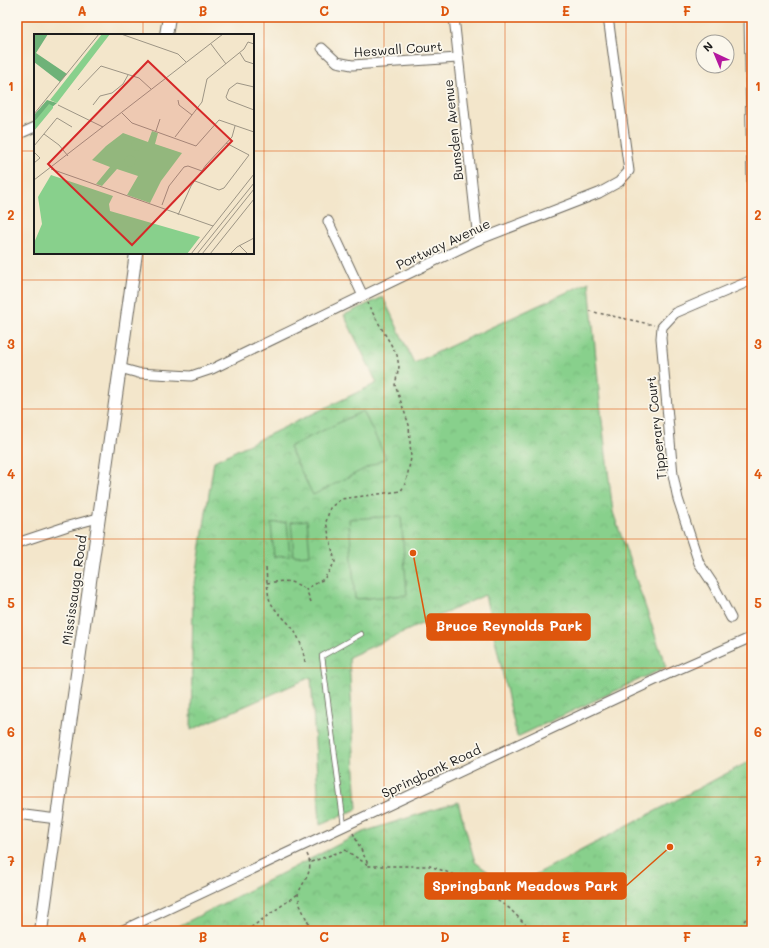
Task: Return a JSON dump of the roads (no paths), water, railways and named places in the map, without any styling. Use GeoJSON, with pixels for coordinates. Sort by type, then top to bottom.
{"type":"FeatureCollection","features":[{"type":"Feature","properties":{"kind":"main road"},"geometry":{"type":"LineString","coordinates":[[166,34],[169,17]]}},
{"type":"Feature","properties":{"kind":"main road","name":"Mississauga Road"},"geometry":{"type":"LineString","coordinates":[[41,931],[136,254]]}},
{"type":"Feature","properties":{"kind":"street","name":"Bunsden Avenue"},"geometry":{"type":"LineString","coordinates":[[454,17],[478,240]]}},
{"type":"Feature","properties":{"kind":"street","name":"Portway Avenue"},"geometry":{"type":"LineString","coordinates":[[120,368],[138,373],[191,376],[212,369],[478,240],[598,194],[619,182],[629,171],[608,17]]}},
{"type":"Feature","properties":{"kind":"street"},"geometry":{"type":"LineString","coordinates":[[749,17],[751,37],[752,182]]}},
{"type":"Feature","properties":{"kind":"street","name":"Heswall Court"},"geometry":{"type":"LineString","coordinates":[[322,48],[337,62],[352,66],[458,58]]}},
{"type":"Feature","properties":{"kind":"street"},"geometry":{"type":"LineString","coordinates":[[17,135],[34,127]]}},
{"type":"Feature","properties":{"kind":"street"},"geometry":{"type":"LineString","coordinates":[[328,221],[363,296]]}},
{"type":"Feature","properties":{"kind":"street","name":"Tipperary Court"},"geometry":{"type":"LineString","coordinates":[[731,618],[713,584],[699,563],[678,499],[673,475],[661,338],[662,327],[675,313],[752,280]]}},
{"type":"Feature","properties":{"kind":"street"},"geometry":{"type":"LineString","coordinates":[[17,543],[68,526],[98,518]]}},
{"type":"Feature","properties":{"kind":"street","name":"Springbank Road"},"geometry":{"type":"LineString","coordinates":[[121,931],[646,684],[752,637]]}},
{"type":"Feature","properties":{"kind":"street"},"geometry":{"type":"LineString","coordinates":[[17,814],[57,819]]}},
{"type":"Feature","properties":{"kind":"lane"},"geometry":{"type":"LineString","coordinates":[[347,825],[322,656],[361,634]]}},
{"type":"Feature","properties":{"kind":"place","name":"Bruce Reynolds Park"},"geometry":{"type":"Point","coordinates":[413,553]}},
{"type":"Feature","properties":{"kind":"place","name":"Springbank Meadows Park"},"geometry":{"type":"Point","coordinates":[670,847]}}]}
